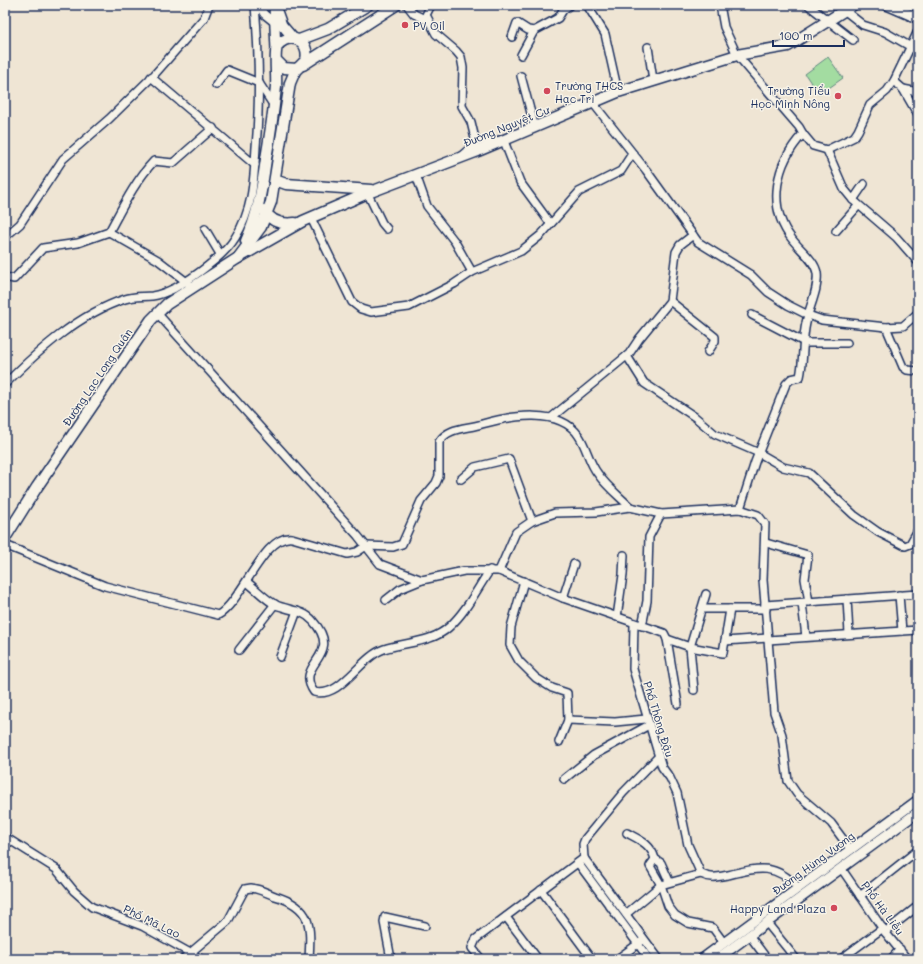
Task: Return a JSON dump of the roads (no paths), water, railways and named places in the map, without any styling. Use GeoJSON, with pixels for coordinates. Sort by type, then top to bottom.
{"type":"FeatureCollection","features":[{"type":"Feature","properties":{"kind":"highway"},"geometry":{"type":"LineString","coordinates":[[238,258],[254,221],[261,192],[275,106],[277,76],[276,55],[283,41],[296,39],[328,29],[368,5]]}},
{"type":"Feature","properties":{"kind":"highway"},"geometry":{"type":"LineString","coordinates":[[276,55],[284,68],[298,68],[396,5]]}},
{"type":"Feature","properties":{"kind":"highway"},"geometry":{"type":"LineString","coordinates":[[888,5],[918,18]]}},
{"type":"Feature","properties":{"kind":"highway","name":"Đường Nguyệt Cư"},"geometry":{"type":"LineString","coordinates":[[238,258],[307,219],[370,191],[504,141],[618,92],[737,55],[788,46],[848,7]]}},
{"type":"Feature","properties":{"kind":"highway"},"geometry":{"type":"LineString","coordinates":[[296,39],[305,46],[307,53],[306,60],[298,68]]}},
{"type":"Feature","properties":{"kind":"highway","name":"Đường Lạc Long Quân"},"geometry":{"type":"LineString","coordinates":[[6,534],[49,468],[119,369],[142,332],[157,313],[189,284],[238,258],[256,235],[267,214],[271,202],[290,83],[298,68]]}},
{"type":"Feature","properties":{"kind":"highway"},"geometry":{"type":"LineString","coordinates":[[275,180],[286,184],[370,191]]}},
{"type":"Feature","properties":{"kind":"highway"},"geometry":{"type":"LineString","coordinates":[[261,192],[262,204],[267,214],[274,220],[282,223],[307,219]]}},
{"type":"Feature","properties":{"kind":"main road"},"geometry":{"type":"LineString","coordinates":[[275,5],[274,22],[276,55]]}},
{"type":"Feature","properties":{"kind":"main road"},"geometry":{"type":"LineString","coordinates":[[275,5],[282,25],[296,39]]}},
{"type":"Feature","properties":{"kind":"main road","name":"Đường Hùng Vương"},"geometry":{"type":"LineString","coordinates":[[702,959],[918,800]]}},
{"type":"Feature","properties":{"kind":"main road","name":"Đường Hùng Vương"},"geometry":{"type":"LineString","coordinates":[[722,957],[918,812]]}},
{"type":"Feature","properties":{"kind":"main road"},"geometry":{"type":"LineString","coordinates":[[876,831],[882,839]]}},
{"type":"Feature","properties":{"kind":"street"},"geometry":{"type":"LineString","coordinates":[[5,237],[20,224],[63,159],[109,119],[152,78],[204,18],[209,5]]}},
{"type":"Feature","properties":{"kind":"street"},"geometry":{"type":"LineString","coordinates":[[5,384],[32,357],[84,319],[126,298],[153,296],[189,284],[233,242],[245,218],[251,197],[255,165],[259,82],[255,5]]}},
{"type":"Feature","properties":{"kind":"street"},"geometry":{"type":"LineString","coordinates":[[259,5],[264,14],[274,22]]}},
{"type":"Feature","properties":{"kind":"street"},"geometry":{"type":"LineString","coordinates":[[407,5],[414,14],[428,20]]}},
{"type":"Feature","properties":{"kind":"street"},"geometry":{"type":"LineString","coordinates":[[431,5],[426,12],[428,20],[436,34],[461,57],[464,68],[462,106],[471,122],[476,143]]}},
{"type":"Feature","properties":{"kind":"street"},"geometry":{"type":"LineString","coordinates":[[521,55],[534,31],[558,18],[563,10],[570,5]]}},
{"type":"Feature","properties":{"kind":"street"},"geometry":{"type":"LineString","coordinates":[[587,5],[605,34],[618,92]]}},
{"type":"Feature","properties":{"kind":"street"},"geometry":{"type":"LineString","coordinates":[[720,5],[724,27],[737,55],[799,127],[812,146],[827,150],[854,138],[870,105],[887,91],[894,81],[918,31]]}},
{"type":"Feature","properties":{"kind":"street"},"geometry":{"type":"LineString","coordinates":[[808,5],[853,40]]}},
{"type":"Feature","properties":{"kind":"street"},"geometry":{"type":"LineString","coordinates":[[848,7],[863,25],[885,32],[918,50]]}},
{"type":"Feature","properties":{"kind":"street"},"geometry":{"type":"LineString","coordinates":[[512,37],[518,23],[528,30],[534,31]]}},
{"type":"Feature","properties":{"kind":"street"},"geometry":{"type":"LineString","coordinates":[[648,47],[653,80]]}},
{"type":"Feature","properties":{"kind":"street"},"geometry":{"type":"LineString","coordinates":[[216,84],[227,70],[259,82],[275,106]]}},
{"type":"Feature","properties":{"kind":"street"},"geometry":{"type":"LineString","coordinates":[[521,76],[535,128]]}},
{"type":"Feature","properties":{"kind":"street"},"geometry":{"type":"LineString","coordinates":[[152,78],[255,165]]}},
{"type":"Feature","properties":{"kind":"street"},"geometry":{"type":"LineString","coordinates":[[894,81],[903,89],[918,115]]}},
{"type":"Feature","properties":{"kind":"street"},"geometry":{"type":"LineString","coordinates":[[903,89],[918,92]]}},
{"type":"Feature","properties":{"kind":"street"},"geometry":{"type":"LineString","coordinates":[[593,103],[698,242],[758,280],[768,292],[788,305],[822,320],[886,327],[903,326],[918,313]]}},
{"type":"Feature","properties":{"kind":"street"},"geometry":{"type":"LineString","coordinates":[[5,278],[14,279],[42,248],[78,243],[109,232],[146,169],[154,161],[173,163],[213,128]]}},
{"type":"Feature","properties":{"kind":"street"},"geometry":{"type":"LineString","coordinates":[[740,509],[759,453],[787,382],[791,379],[800,377],[808,315],[817,279],[816,270],[785,229],[780,214],[777,190],[778,177],[784,161],[795,143],[803,134]]}},
{"type":"Feature","properties":{"kind":"street"},"geometry":{"type":"LineString","coordinates":[[458,159],[469,147],[476,143],[484,140],[504,141],[520,182],[550,223]]}},
{"type":"Feature","properties":{"kind":"street"},"geometry":{"type":"LineString","coordinates":[[827,150],[844,189],[856,203],[896,237],[918,262]]}},
{"type":"Feature","properties":{"kind":"street"},"geometry":{"type":"LineString","coordinates":[[307,219],[350,300],[367,311],[376,312],[409,307],[454,284],[472,272],[521,250],[532,243],[579,192],[620,171],[632,154]]}},
{"type":"Feature","properties":{"kind":"street"},"geometry":{"type":"LineString","coordinates":[[416,175],[427,206],[455,242],[472,272]]}},
{"type":"Feature","properties":{"kind":"street"},"geometry":{"type":"LineString","coordinates":[[836,231],[856,203],[864,184]]}},
{"type":"Feature","properties":{"kind":"street"},"geometry":{"type":"LineString","coordinates":[[370,191],[387,228]]}},
{"type":"Feature","properties":{"kind":"street"},"geometry":{"type":"LineString","coordinates":[[205,229],[220,254]]}},
{"type":"Feature","properties":{"kind":"street"},"geometry":{"type":"LineString","coordinates":[[109,232],[158,260],[189,284]]}},
{"type":"Feature","properties":{"kind":"street"},"geometry":{"type":"LineString","coordinates":[[552,418],[627,356],[670,301],[676,252],[680,245],[693,235]]}},
{"type":"Feature","properties":{"kind":"street"},"geometry":{"type":"LineString","coordinates":[[153,296],[167,304]]}},
{"type":"Feature","properties":{"kind":"street"},"geometry":{"type":"LineString","coordinates":[[670,301],[715,337],[715,342],[708,352]]}},
{"type":"Feature","properties":{"kind":"street"},"geometry":{"type":"LineString","coordinates":[[157,313],[366,546],[380,564],[422,580]]}},
{"type":"Feature","properties":{"kind":"street"},"geometry":{"type":"LineString","coordinates":[[752,315],[804,342],[847,343]]}},
{"type":"Feature","properties":{"kind":"street"},"geometry":{"type":"LineString","coordinates":[[886,327],[903,367],[908,370],[918,371]]}},
{"type":"Feature","properties":{"kind":"street"},"geometry":{"type":"LineString","coordinates":[[627,356],[641,380],[661,396],[695,417],[715,434],[759,453],[783,467],[813,475],[854,515],[902,545],[909,544],[918,530]]}},
{"type":"Feature","properties":{"kind":"street"},"geometry":{"type":"LineString","coordinates":[[5,546],[105,586],[212,615],[220,614],[247,582],[260,561],[277,541],[282,538],[292,538],[347,554],[357,552],[366,546],[395,547],[404,543],[421,501],[436,483],[439,476],[439,442],[446,433],[452,430],[470,428],[514,416],[552,418],[574,429],[582,441],[598,475],[630,507]]}},
{"type":"Feature","properties":{"kind":"street"},"geometry":{"type":"LineString","coordinates":[[461,479],[475,468],[509,459],[532,521]]}},
{"type":"Feature","properties":{"kind":"street"},"geometry":{"type":"LineString","coordinates":[[499,571],[513,536],[519,529],[532,521],[555,513],[596,512],[630,507],[661,514],[740,509],[758,515],[764,520],[766,543],[763,571],[774,712],[782,735],[788,781],[797,794],[831,824],[851,850]]}},
{"type":"Feature","properties":{"kind":"street"},"geometry":{"type":"LineString","coordinates":[[642,626],[647,601],[649,536],[661,514]]}},
{"type":"Feature","properties":{"kind":"street"},"geometry":{"type":"LineString","coordinates":[[766,543],[808,556],[805,579],[806,637]]}},
{"type":"Feature","properties":{"kind":"street"},"geometry":{"type":"LineString","coordinates":[[617,617],[623,575],[624,555]]}},
{"type":"Feature","properties":{"kind":"street"},"geometry":{"type":"LineString","coordinates":[[563,598],[574,564]]}},
{"type":"Feature","properties":{"kind":"street"},"geometry":{"type":"LineString","coordinates":[[247,582],[275,604],[298,611],[313,620],[323,636],[325,643],[321,655],[308,673],[308,678],[314,692],[327,692],[342,683],[377,652],[432,637],[447,629],[462,612],[490,570]]}},
{"type":"Feature","properties":{"kind":"street"},"geometry":{"type":"LineString","coordinates":[[386,600],[400,589],[422,580],[464,571],[499,571],[563,598],[634,624],[664,633],[667,639],[678,704]]}},
{"type":"Feature","properties":{"kind":"street"},"geometry":{"type":"LineString","coordinates":[[524,582],[511,627],[510,645],[519,661],[536,678],[552,688],[567,693],[568,720],[559,742]]}},
{"type":"Feature","properties":{"kind":"street"},"geometry":{"type":"LineString","coordinates":[[694,690],[690,647],[706,594]]}},
{"type":"Feature","properties":{"kind":"street"},"geometry":{"type":"LineString","coordinates":[[702,609],[766,607],[806,602],[918,594]]}},
{"type":"Feature","properties":{"kind":"street"},"geometry":{"type":"LineString","coordinates":[[898,595],[902,631]]}},
{"type":"Feature","properties":{"kind":"street"},"geometry":{"type":"LineString","coordinates":[[847,599],[849,634]]}},
{"type":"Feature","properties":{"kind":"street"},"geometry":{"type":"LineString","coordinates":[[239,650],[275,604]]}},
{"type":"Feature","properties":{"kind":"street"},"geometry":{"type":"LineString","coordinates":[[667,639],[690,647],[723,653],[730,609]]}},
{"type":"Feature","properties":{"kind":"street"},"geometry":{"type":"LineString","coordinates":[[280,657],[298,611]]}},
{"type":"Feature","properties":{"kind":"street","name":"Phố Thông Đậu"},"geometry":{"type":"LineString","coordinates":[[634,624],[633,669],[662,767],[670,778],[680,801],[689,850],[701,874]]}},
{"type":"Feature","properties":{"kind":"street"},"geometry":{"type":"LineString","coordinates":[[725,641],[918,630]]}},
{"type":"Feature","properties":{"kind":"street"},"geometry":{"type":"LineString","coordinates":[[568,720],[648,722]]}},
{"type":"Feature","properties":{"kind":"street"},"geometry":{"type":"LineString","coordinates":[[564,779],[594,755],[648,722]]}},
{"type":"Feature","properties":{"kind":"street"},"geometry":{"type":"LineString","coordinates":[[659,756],[623,793],[585,839],[583,844],[584,858],[645,938],[659,959]]}},
{"type":"Feature","properties":{"kind":"street"},"geometry":{"type":"LineString","coordinates":[[627,833],[646,844],[653,853],[654,859],[650,866],[661,885],[668,906],[677,918],[688,923],[713,928],[724,943]]}},
{"type":"Feature","properties":{"kind":"street","name":"Phố Mã Lao"},"geometry":{"type":"LineString","coordinates":[[6,840],[56,869],[74,891],[92,907],[142,926],[201,959]]}},
{"type":"Feature","properties":{"kind":"street"},"geometry":{"type":"LineString","coordinates":[[860,896],[918,850]]}},
{"type":"Feature","properties":{"kind":"street"},"geometry":{"type":"LineString","coordinates":[[481,959],[472,948],[476,939],[584,858]]}},
{"type":"Feature","properties":{"kind":"street"},"geometry":{"type":"LineString","coordinates":[[654,859],[663,865],[669,881]]}},
{"type":"Feature","properties":{"kind":"street"},"geometry":{"type":"LineString","coordinates":[[578,863],[649,959]]}},
{"type":"Feature","properties":{"kind":"street","name":"Phố Hà Liễu"},"geometry":{"type":"LineString","coordinates":[[841,868],[884,930],[907,959]]}},
{"type":"Feature","properties":{"kind":"street"},"geometry":{"type":"LineString","coordinates":[[626,914],[661,885],[669,881],[701,874],[715,878],[743,872],[772,869],[787,876],[800,888]]}},
{"type":"Feature","properties":{"kind":"street"},"geometry":{"type":"LineString","coordinates":[[183,959],[228,921],[241,893],[245,889],[251,888],[291,901],[300,908],[310,925],[309,959]]}},
{"type":"Feature","properties":{"kind":"street"},"geometry":{"type":"LineString","coordinates":[[541,890],[592,959]]}},
{"type":"Feature","properties":{"kind":"street"},"geometry":{"type":"LineString","coordinates":[[842,959],[918,906]]}},
{"type":"Feature","properties":{"kind":"street"},"geometry":{"type":"LineString","coordinates":[[391,959],[384,922],[385,916],[425,926]]}},
{"type":"Feature","properties":{"kind":"street"},"geometry":{"type":"LineString","coordinates":[[506,917],[538,959]]}},
{"type":"Feature","properties":{"kind":"street"},"geometry":{"type":"LineString","coordinates":[[767,923],[796,959]]}},
{"type":"Feature","properties":{"kind":"street"},"geometry":{"type":"LineString","coordinates":[[750,935],[767,959]]}},
{"type":"Feature","properties":{"kind":"street"},"geometry":{"type":"LineString","coordinates":[[617,959],[645,938]]}},
{"type":"Feature","properties":{"kind":"street"},"geometry":{"type":"LineString","coordinates":[[891,959],[900,949]]}},
{"type":"Feature","properties":{"kind":"place","name":"PV Oil"},"geometry":{"type":"Point","coordinates":[405,25]}},
{"type":"Feature","properties":{"kind":"place","name":"Trường THCS Hạc Trì"},"geometry":{"type":"Point","coordinates":[547,91]}},
{"type":"Feature","properties":{"kind":"place","name":"Trường Tiểu Học Minh Nông"},"geometry":{"type":"Point","coordinates":[838,96]}},
{"type":"Feature","properties":{"kind":"place","name":"Happy Land Plaza"},"geometry":{"type":"Point","coordinates":[834,908]}}]}
